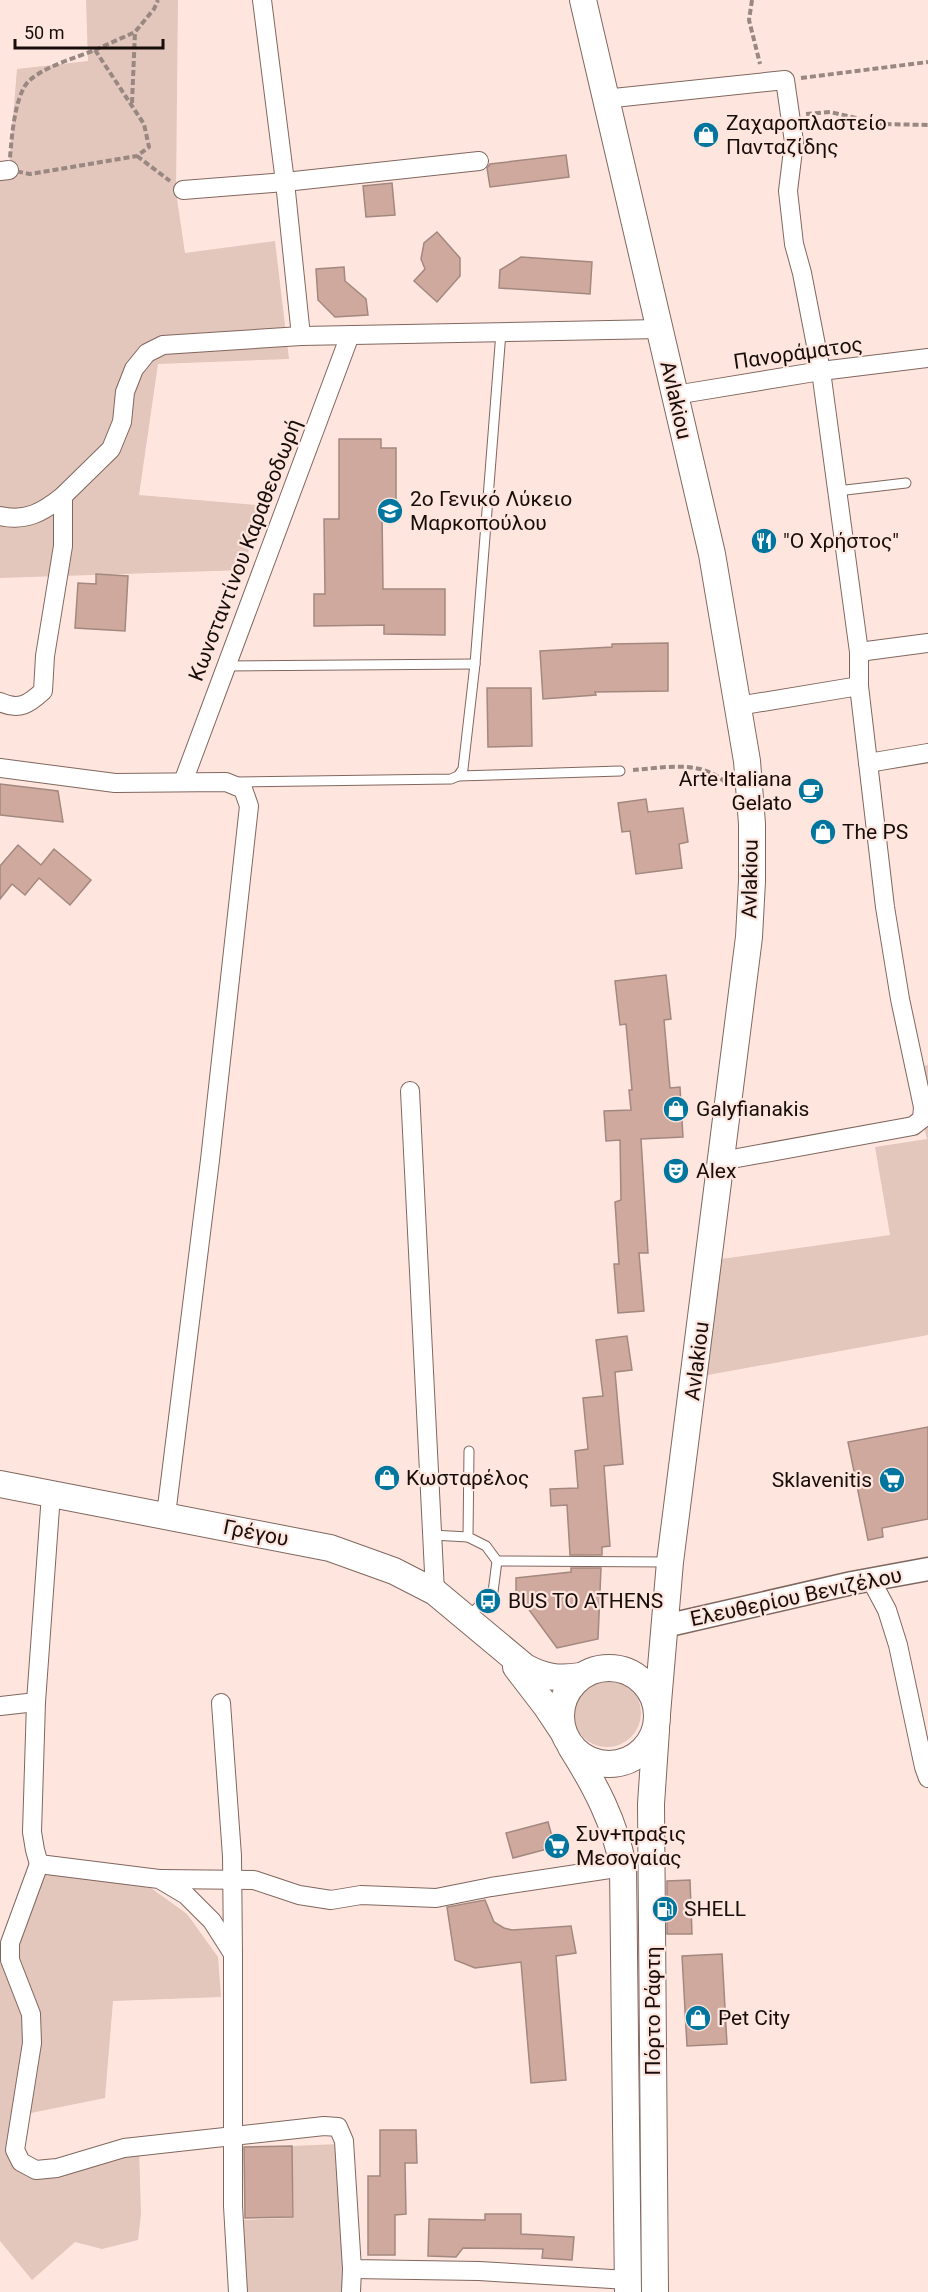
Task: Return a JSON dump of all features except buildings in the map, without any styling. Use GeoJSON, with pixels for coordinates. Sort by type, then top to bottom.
{"type":"FeatureCollection","features":[{"type":"Feature","properties":{"kind":"main road","name":"Avlakiou"},"geometry":{"type":"LineString","coordinates":[[583,0],[604,99],[712,554],[747,761],[750,807],[752,881],[749,937],[670,1562],[657,1722]]}},
{"type":"Feature","properties":{"kind":"main road","name":"Γρέγου"},"geometry":{"type":"LineString","coordinates":[[0,1484],[330,1548],[394,1570],[435,1592],[468,1617],[525,1667],[544,1677],[581,1676]]}},
{"type":"Feature","properties":{"kind":"main road","name":"Avlakiou"},"geometry":{"type":"LineString","coordinates":[[614,1667],[627,1666],[650,1652],[665,1626]]}},
{"type":"Feature","properties":{"kind":"main road","name":"Γρέγου"},"geometry":{"type":"LineString","coordinates":[[490,1638],[533,1687],[566,1738]]}},
{"type":"Feature","properties":{"kind":"main road"},"geometry":{"type":"LineString","coordinates":[[614,1667],[630,1672],[644,1683],[654,1697],[657,1722],[648,1744],[638,1755],[626,1762],[597,1764],[584,1758],[566,1738],[560,1715],[563,1700],[570,1686],[581,1676],[597,1669],[614,1667]]}},
{"type":"Feature","properties":{"kind":"main road","name":"Πόρτο Ράφτη"},"geometry":{"type":"LineString","coordinates":[[656,2292],[651,1804],[657,1722]]}},
{"type":"Feature","properties":{"kind":"main road","name":"Πόρτο Ράφτη"},"geometry":{"type":"LineString","coordinates":[[566,1738],[604,1803],[617,1836],[623,1867],[628,2286]]}},
{"type":"Feature","properties":{"kind":"street"},"geometry":{"type":"LineString","coordinates":[[262,0],[285,182],[301,336]]}},
{"type":"Feature","properties":{"kind":"street"},"geometry":{"type":"LineString","coordinates":[[604,99],[785,80],[794,142],[788,191],[794,244],[821,371],[859,652],[859,686],[885,907],[900,999],[921,1061],[922,1119],[913,1126],[721,1161]]}},
{"type":"Feature","properties":{"kind":"street"},"geometry":{"type":"LineString","coordinates":[[183,190],[285,182],[479,161]]}},
{"type":"Feature","properties":{"kind":"street"},"geometry":{"type":"LineString","coordinates":[[0,516],[24,518],[42,512],[63,496],[111,450],[122,422],[125,393],[134,369],[147,353],[163,345],[301,336],[660,329]]}},
{"type":"Feature","properties":{"kind":"street","name":"Κωνσταντίνου Καραθεοδωρή"},"geometry":{"type":"LineString","coordinates":[[183,782],[350,335]]}},
{"type":"Feature","properties":{"kind":"street","name":"Πανοράματος"},"geometry":{"type":"LineString","coordinates":[[675,395],[821,371],[928,358]]}},
{"type":"Feature","properties":{"kind":"street"},"geometry":{"type":"LineString","coordinates":[[0,702],[8,705],[28,705],[43,691],[45,656],[63,546],[63,496]]}},
{"type":"Feature","properties":{"kind":"street"},"geometry":{"type":"LineString","coordinates":[[859,652],[928,643]]}},
{"type":"Feature","properties":{"kind":"street"},"geometry":{"type":"LineString","coordinates":[[738,706],[859,686]]}},
{"type":"Feature","properties":{"kind":"street"},"geometry":{"type":"LineString","coordinates":[[868,763],[928,753]]}},
{"type":"Feature","properties":{"kind":"street"},"geometry":{"type":"LineString","coordinates":[[0,768],[115,783],[226,782],[243,789],[249,806],[210,1160],[166,1515]]}},
{"type":"Feature","properties":{"kind":"street"},"geometry":{"type":"LineString","coordinates":[[410,1091],[435,1592]]}},
{"type":"Feature","properties":{"kind":"street"},"geometry":{"type":"LineString","coordinates":[[51,1494],[36,1702],[32,1832],[34,1850],[39,1864],[10,1943],[10,1960],[31,2014],[32,2043],[15,2150],[21,2162],[36,2170],[57,2168],[124,2148],[232,2138],[324,2126],[338,2127],[344,2141],[352,2269],[351,2292]]}},
{"type":"Feature","properties":{"kind":"street","name":"Ελευθερίου Βενιζέλου"},"geometry":{"type":"LineString","coordinates":[[665,1626],[928,1569]]}},
{"type":"Feature","properties":{"kind":"street"},"geometry":{"type":"LineString","coordinates":[[870,1580],[887,1610],[898,1645],[922,1733],[928,1778]]}},
{"type":"Feature","properties":{"kind":"street"},"geometry":{"type":"LineString","coordinates":[[0,1706],[36,1702]]}},
{"type":"Feature","properties":{"kind":"street"},"geometry":{"type":"LineString","coordinates":[[221,1703],[232,1880],[232,2138],[238,2292]]}},
{"type":"Feature","properties":{"kind":"street"},"geometry":{"type":"LineString","coordinates":[[39,1864],[159,1879],[254,1880],[299,1895],[331,1900],[361,1895],[436,1898],[491,1887],[623,1867]]}},
{"type":"Feature","properties":{"kind":"street"},"geometry":{"type":"LineString","coordinates":[[159,1879],[186,1895],[212,1921],[233,1954]]}},
{"type":"Feature","properties":{"kind":"street"},"geometry":{"type":"LineString","coordinates":[[352,2269],[479,2271],[628,2286]]}},
{"type":"Feature","properties":{"kind":"lane"},"geometry":{"type":"LineString","coordinates":[[458,776],[463,769],[475,664],[501,332]]}},
{"type":"Feature","properties":{"kind":"lane"},"geometry":{"type":"LineString","coordinates":[[837,491],[906,483]]}},
{"type":"Feature","properties":{"kind":"lane"},"geometry":{"type":"LineString","coordinates":[[226,666],[475,664]]}},
{"type":"Feature","properties":{"kind":"lane"},"geometry":{"type":"LineString","coordinates":[[226,782],[451,779],[458,776],[620,771]]}},
{"type":"Feature","properties":{"kind":"lane"},"geometry":{"type":"LineString","coordinates":[[468,1537],[469,1451]]}},
{"type":"Feature","properties":{"kind":"lane"},"geometry":{"type":"LineString","coordinates":[[432,1535],[468,1537],[486,1546],[497,1561],[493,1592],[468,1617]]}},
{"type":"Feature","properties":{"kind":"lane"},"geometry":{"type":"LineString","coordinates":[[497,1561],[670,1562]]}},
{"type":"Feature","properties":{"kind":"path"},"geometry":{"type":"LineString","coordinates":[[95,50],[144,124],[149,147],[137,156],[30,174],[4,171],[17,103],[29,80],[60,63],[135,32],[154,9],[158,0]]}},
{"type":"Feature","properties":{"kind":"path"},"geometry":{"type":"LineString","coordinates":[[752,0],[749,20],[765,82]]}},
{"type":"Feature","properties":{"kind":"path"},"geometry":{"type":"LineString","coordinates":[[132,103],[135,32]]}},
{"type":"Feature","properties":{"kind":"path"},"geometry":{"type":"LineString","coordinates":[[785,80],[928,62]]}},
{"type":"Feature","properties":{"kind":"path"},"geometry":{"type":"LineString","coordinates":[[790,115],[830,112],[883,124],[928,125]]}},
{"type":"Feature","properties":{"kind":"path"},"geometry":{"type":"LineString","coordinates":[[137,156],[183,190]]}},
{"type":"Feature","properties":{"kind":"path"},"geometry":{"type":"LineString","coordinates":[[620,771],[694,766],[721,778],[750,807]]}},
{"type":"Feature","properties":{"kind":"shaded area"},"geometry":{"type":"Polygon","coordinates":[[[86,0],[178,0],[176,192],[185,253],[275,241],[289,359],[158,364],[139,495],[257,505],[245,570],[0,578],[0,179],[8,178],[17,69],[88,61],[86,0]]]}},
{"type":"Feature","properties":{"kind":"shaded area"},"geometry":{"type":"Polygon","coordinates":[[[928,1065],[928,1335],[697,1377],[714,1260],[890,1235],[875,1147],[927,1139],[909,1070],[928,1065]]]}},
{"type":"Feature","properties":{"kind":"shaded area"},"geometry":{"type":"Polygon","coordinates":[[[600,1679],[614,1679],[626,1684],[636,1694],[641,1713],[636,1732],[626,1742],[614,1747],[600,1747],[588,1742],[578,1732],[573,1720],[573,1706],[578,1694],[588,1684],[600,1679]]]}},
{"type":"Feature","properties":{"kind":"shaded area"},"geometry":{"type":"Polygon","coordinates":[[[36,1872],[151,1888],[187,1914],[218,1957],[221,1997],[113,2001],[105,2098],[26,2114],[22,2166],[139,2147],[141,2214],[138,2240],[102,2249],[75,2242],[32,2280],[0,2241],[0,1942],[10,1943],[36,1872]]]}},
{"type":"Feature","properties":{"kind":"shaded area"},"geometry":{"type":"Polygon","coordinates":[[[338,2144],[343,2292],[242,2292],[239,2220],[294,2218],[292,2146],[338,2144]]]}},
{"type":"Feature","properties":{"kind":"place","name":"Ζαχαροπλαστείο Πανταζίδης"},"geometry":{"type":"Point","coordinates":[706,135]}},
{"type":"Feature","properties":{"kind":"place","name":"2ο Γενικό Λύκειο Μαρκοπούλου"},"geometry":{"type":"Point","coordinates":[390,511]}},
{"type":"Feature","properties":{"kind":"place","name":"\"Ο Χρήστος\""},"geometry":{"type":"Point","coordinates":[764,541]}},
{"type":"Feature","properties":{"kind":"place","name":"Arte Italiana Gelato"},"geometry":{"type":"Point","coordinates":[811,791]}},
{"type":"Feature","properties":{"kind":"place","name":"The PS"},"geometry":{"type":"Point","coordinates":[823,832]}},
{"type":"Feature","properties":{"kind":"place","name":"Galyfianakis"},"geometry":{"type":"Point","coordinates":[676,1109]}},
{"type":"Feature","properties":{"kind":"place","name":"Alex"},"geometry":{"type":"Point","coordinates":[676,1171]}},
{"type":"Feature","properties":{"kind":"place","name":"Κωσταρέλος"},"geometry":{"type":"Point","coordinates":[387,1478]}},
{"type":"Feature","properties":{"kind":"place","name":"Sklavenitis"},"geometry":{"type":"Point","coordinates":[892,1480]}},
{"type":"Feature","properties":{"kind":"place","name":"BUS TO ATHENS"},"geometry":{"type":"Point","coordinates":[488,1601]}},
{"type":"Feature","properties":{"kind":"place","name":"Συν+πραξις Μεσογαίας"},"geometry":{"type":"Point","coordinates":[557,1846]}},
{"type":"Feature","properties":{"kind":"place","name":"SHELL"},"geometry":{"type":"Point","coordinates":[665,1909]}},
{"type":"Feature","properties":{"kind":"place","name":"Pet City"},"geometry":{"type":"Point","coordinates":[698,2018]}}]}
